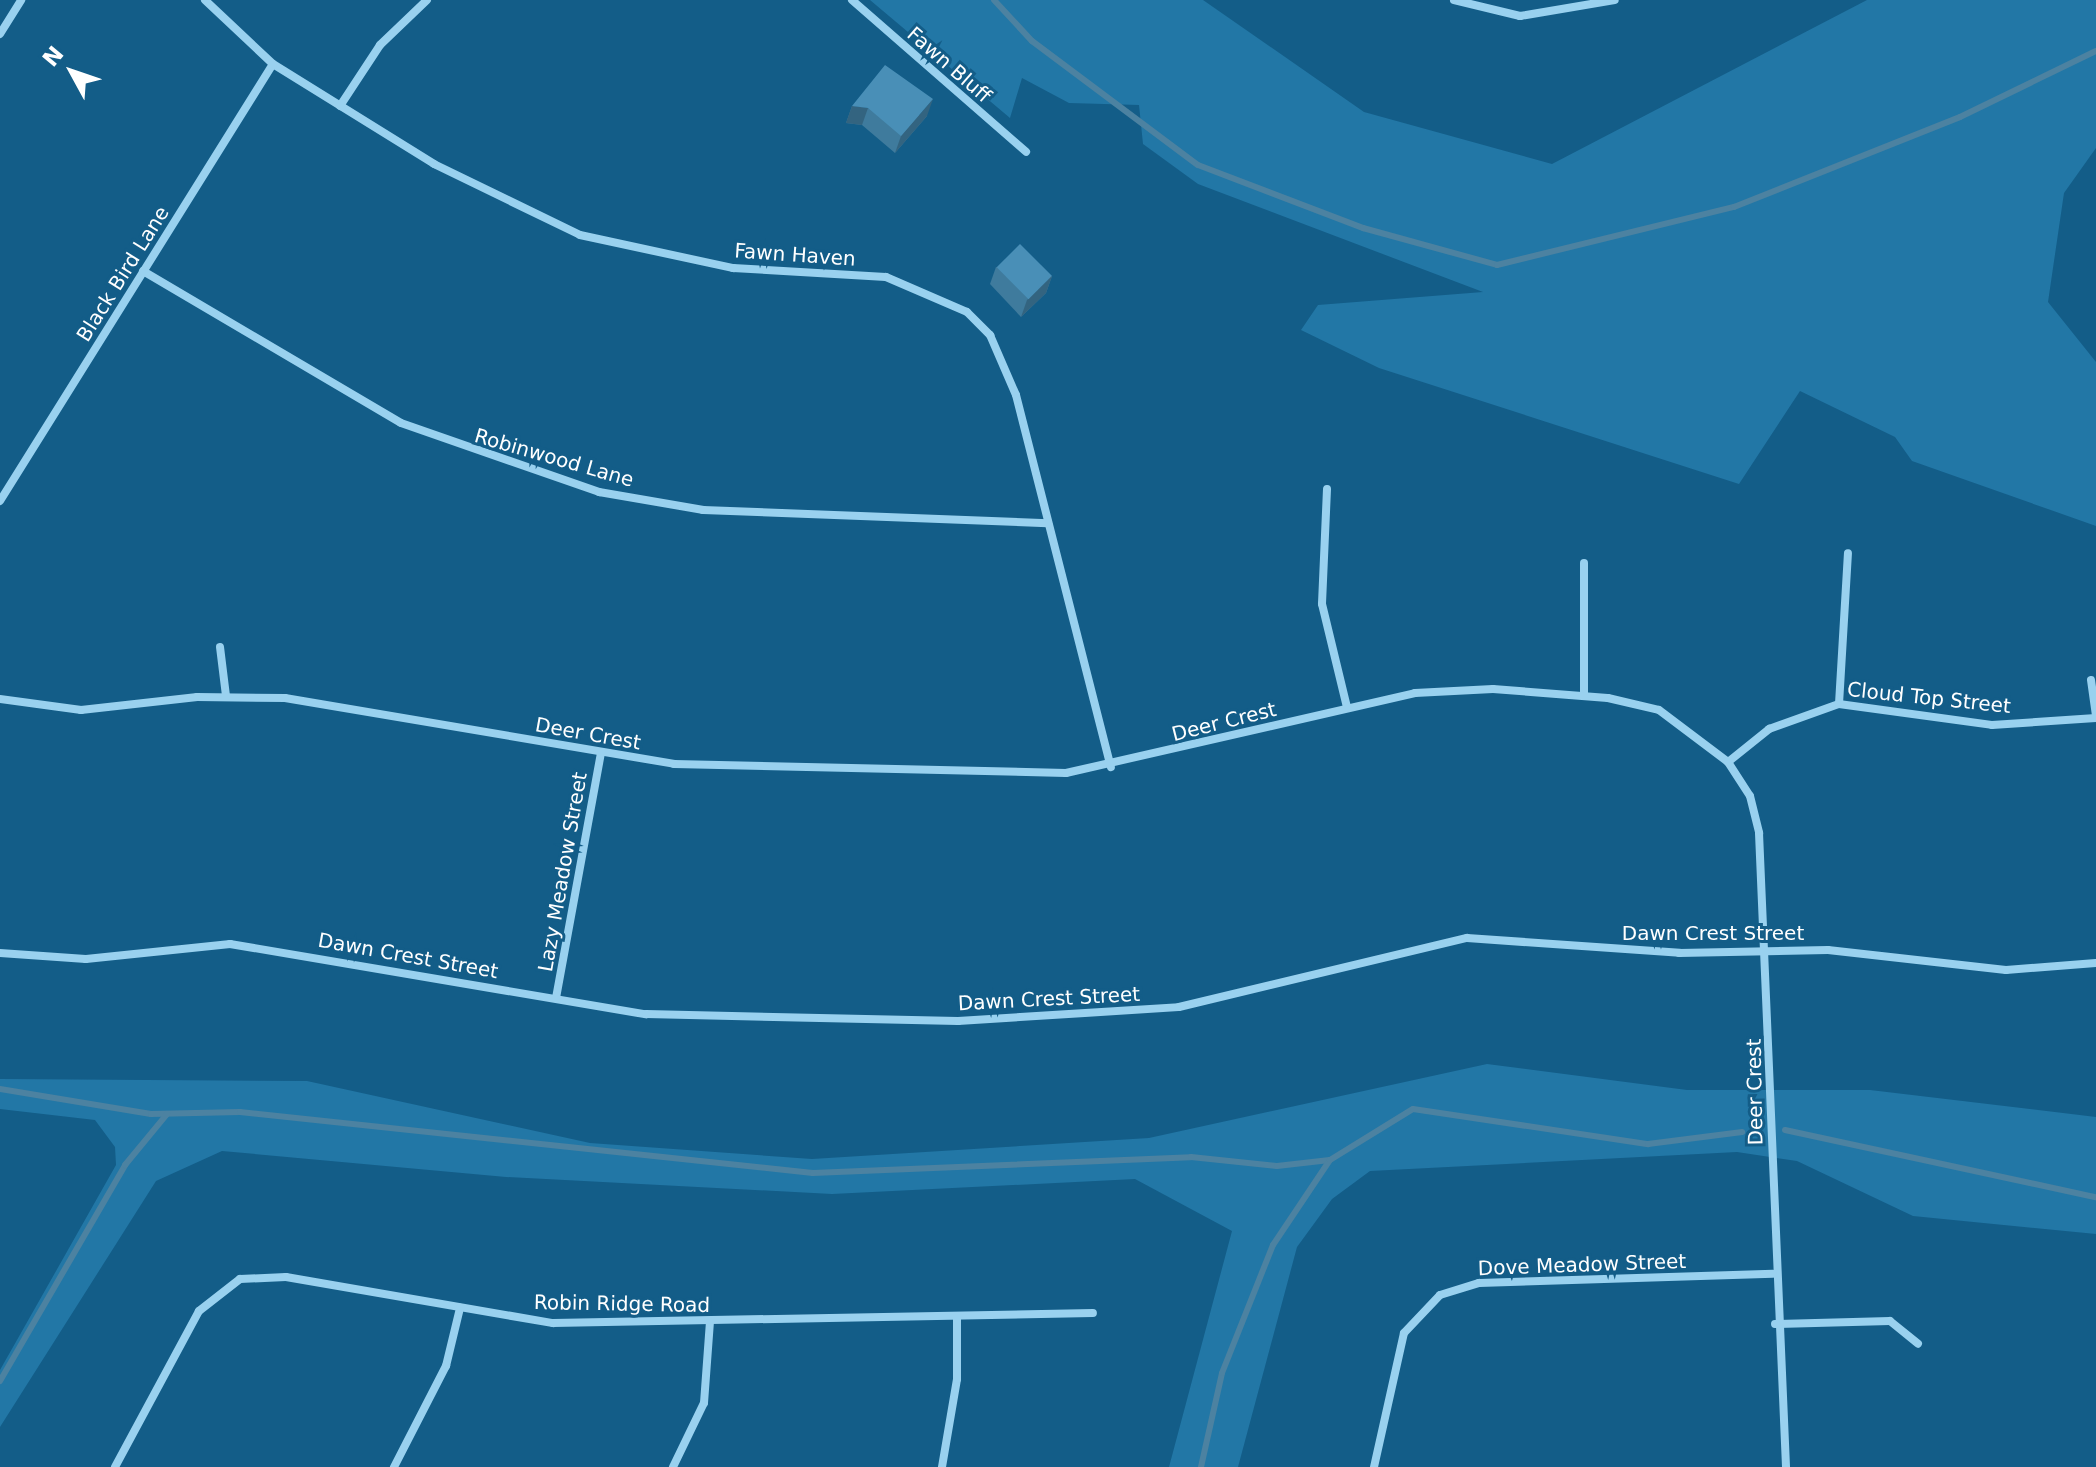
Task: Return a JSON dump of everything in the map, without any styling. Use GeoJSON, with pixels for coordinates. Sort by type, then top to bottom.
{"type":"FeatureCollection","features":[{"type":"Feature","properties":{"kind":"street"},"geometry":{"type":"LineString","coordinates":[[0,34],[21,0]]}},
{"type":"Feature","properties":{"kind":"street","name":"Fawn Haven"},"geometry":{"type":"LineString","coordinates":[[205,0],[273,64],[340,106],[476,187],[580,235],[733,268],[886,277],[953,302],[990,335],[1004,362],[1111,767]]}},
{"type":"Feature","properties":{"kind":"street"},"geometry":{"type":"LineString","coordinates":[[340,106],[380,45],[427,0]]}},
{"type":"Feature","properties":{"kind":"street","name":"Fawn Bluff"},"geometry":{"type":"LineString","coordinates":[[852,0],[1026,152]]}},
{"type":"Feature","properties":{"kind":"street"},"geometry":{"type":"LineString","coordinates":[[1454,0],[1520,16],[1615,0]]}},
{"type":"Feature","properties":{"kind":"street","name":"Black Bird Lane"},"geometry":{"type":"LineString","coordinates":[[0,501],[273,64]]}},
{"type":"Feature","properties":{"kind":"street","name":"Robinwood Lane"},"geometry":{"type":"LineString","coordinates":[[143,271],[401,423],[498,462],[599,492],[703,510],[1048,523]]}},
{"type":"Feature","properties":{"kind":"street"},"geometry":{"type":"LineString","coordinates":[[1327,489],[1322,604],[1347,707]]}},
{"type":"Feature","properties":{"kind":"street"},"geometry":{"type":"LineString","coordinates":[[1839,704],[1848,553]]}},
{"type":"Feature","properties":{"kind":"street"},"geometry":{"type":"LineString","coordinates":[[1584,563],[1584,696]]}},
{"type":"Feature","properties":{"kind":"street"},"geometry":{"type":"LineString","coordinates":[[220,647],[226,696]]}},
{"type":"Feature","properties":{"kind":"street"},"geometry":{"type":"LineString","coordinates":[[2091,680],[2096,718]]}},
{"type":"Feature","properties":{"kind":"street","name":"Deer Crest"},"geometry":{"type":"LineString","coordinates":[[0,699],[81,710],[226,696],[285,698],[674,764],[1066,773],[1111,767],[1347,707],[1450,689],[1584,696],[1659,710],[1728,762],[1750,796],[1759,833],[1769,951],[1773,1274],[1786,1467]]}},
{"type":"Feature","properties":{"kind":"street","name":"Cloud Top Street"},"geometry":{"type":"LineString","coordinates":[[1728,762],[1769,729],[1839,704],[1992,725],[2096,718]]}},
{"type":"Feature","properties":{"kind":"street","name":"Lazy Meadow Street"},"geometry":{"type":"LineString","coordinates":[[556,998],[601,752]]}},
{"type":"Feature","properties":{"kind":"street","name":"Dawn Crest Street"},"geometry":{"type":"LineString","coordinates":[[0,953],[86,959],[230,944],[646,1014],[958,1021],[1179,1007],[1467,938],[1679,953],[1828,950],[2006,970],[2096,963]]}},
{"type":"Feature","properties":{"kind":"street","name":"Dove Meadow Street"},"geometry":{"type":"LineString","coordinates":[[1374,1467],[1404,1333],[1440,1295],[1479,1283],[1773,1274]]}},
{"type":"Feature","properties":{"kind":"street","name":"Robin Ridge Road"},"geometry":{"type":"LineString","coordinates":[[115,1467],[199,1311],[240,1279],[286,1277],[553,1323],[1093,1313]]}},
{"type":"Feature","properties":{"kind":"street"},"geometry":{"type":"LineString","coordinates":[[394,1467],[446,1366],[460,1308]]}},
{"type":"Feature","properties":{"kind":"street"},"geometry":{"type":"LineString","coordinates":[[942,1467],[957,1379],[957,1316]]}},
{"type":"Feature","properties":{"kind":"street"},"geometry":{"type":"LineString","coordinates":[[1775,1324],[1890,1321],[1918,1344]]}},
{"type":"Feature","properties":{"kind":"street"},"geometry":{"type":"LineString","coordinates":[[673,1467],[704,1403],[710,1322]]}},
{"type":"Feature","properties":{"kind":"shaded area"},"geometry":{"type":"Polygon","coordinates":[[[870,0],[1203,0],[1364,112],[1552,164],[1867,0],[2096,0],[2096,148],[2064,193],[2048,302],[2096,362],[2096,526],[1912,461],[1895,437],[1800,391],[1739,484],[1379,368],[1301,330],[1318,305],[1483,292],[1198,184],[1143,144],[1139,105],[1069,103],[1022,78],[1010,118],[870,0]]]}},
{"type":"Feature","properties":{"kind":"shaded area"},"geometry":{"type":"Polygon","coordinates":[[[1487,1064],[1687,1090],[1870,1090],[2096,1117],[2096,1234],[1913,1216],[1797,1161],[1737,1152],[1370,1171],[1332,1199],[1297,1247],[1238,1467],[1169,1467],[1232,1231],[1135,1179],[832,1194],[506,1177],[222,1151],[156,1181],[0,1427],[0,1370],[116,1165],[115,1147],[95,1120],[0,1109],[0,1079],[307,1081],[590,1143],[812,1159],[1149,1138],[1487,1064]]]}},
{"type":"Feature","properties":{"kind":"building"},"geometry":{"type":"Polygon","coordinates":[[[885,65],[933,99],[901,136],[868,108],[852,106],[885,65]]]}},
{"type":"Feature","properties":{"kind":"building"},"geometry":{"type":"Polygon","coordinates":[[[1020,244],[1052,276],[1028,299],[997,267],[1020,244]]]}},
{"type":"Feature","properties":{"kind":"waterway"},"geometry":{"type":"LineString","coordinates":[[994,0],[1032,41],[1198,165],[1363,228],[1497,265],[1734,207],[1960,117],[2096,51]]}},
{"type":"Feature","properties":{"kind":"waterway"},"geometry":{"type":"LineString","coordinates":[[0,1089],[151,1114],[240,1112],[813,1173],[1191,1157],[1277,1166],[1330,1160]]}},
{"type":"Feature","properties":{"kind":"waterway"},"geometry":{"type":"LineString","coordinates":[[1201,1467],[1222,1373],[1273,1245],[1330,1160],[1413,1109],[1648,1144],[1742,1132]]}},
{"type":"Feature","properties":{"kind":"waterway"},"geometry":{"type":"LineString","coordinates":[[0,1381],[125,1165],[167,1114]]}},
{"type":"Feature","properties":{"kind":"waterway"},"geometry":{"type":"LineString","coordinates":[[1785,1130],[2096,1197]]}}]}
